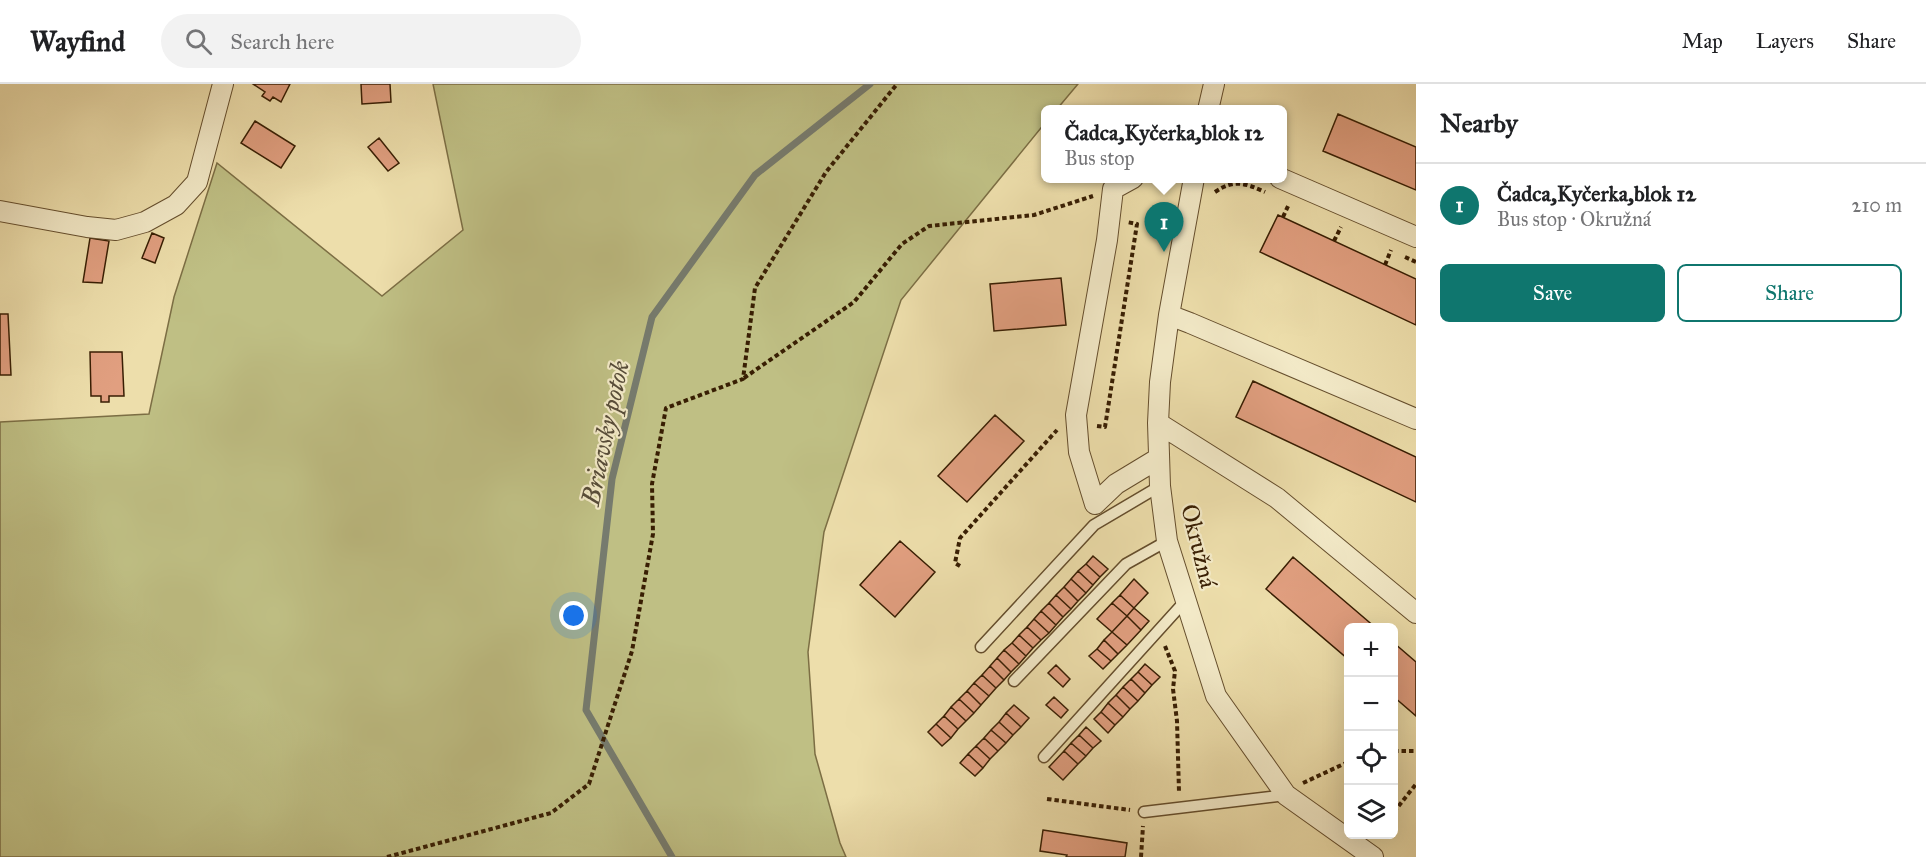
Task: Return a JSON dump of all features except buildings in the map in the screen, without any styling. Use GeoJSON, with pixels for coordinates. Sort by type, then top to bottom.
{"type":"FeatureCollection","features":[{"type":"Feature","properties":{"kind":"street"},"geometry":{"type":"LineString","coordinates":[[0,211],[116,230],[145,222],[166,211],[176,205],[197,182],[223,84]]}},
{"type":"Feature","properties":{"kind":"street"},"geometry":{"type":"LineString","coordinates":[[1209,105],[1214,84]]}},
{"type":"Feature","properties":{"kind":"street"},"geometry":{"type":"LineString","coordinates":[[1287,181],[1416,237]]}},
{"type":"Feature","properties":{"kind":"street"},"geometry":{"type":"LineString","coordinates":[[1124,183],[1113,189],[1107,240],[1076,415],[1079,452],[1095,504],[1116,484],[1159,458]]}},
{"type":"Feature","properties":{"kind":"street","name":"Okružná"},"geometry":{"type":"LineString","coordinates":[[1193,183],[1169,315],[1160,382],[1158,423],[1160,486],[1167,540],[1216,696],[1286,795],[1372,857]]}},
{"type":"Feature","properties":{"kind":"street"},"geometry":{"type":"LineString","coordinates":[[1169,315],[1416,419]]}},
{"type":"Feature","properties":{"kind":"street"},"geometry":{"type":"LineString","coordinates":[[1158,423],[1277,498],[1416,613]]}},
{"type":"Feature","properties":{"kind":"lane"},"geometry":{"type":"LineString","coordinates":[[981,647],[1094,525],[1160,486]]}},
{"type":"Feature","properties":{"kind":"lane"},"geometry":{"type":"LineString","coordinates":[[1014,681],[1126,564],[1167,540]]}},
{"type":"Feature","properties":{"kind":"lane"},"geometry":{"type":"LineString","coordinates":[[1044,757],[1186,600]]}},
{"type":"Feature","properties":{"kind":"lane"},"geometry":{"type":"LineString","coordinates":[[1144,812],[1286,795]]}},
{"type":"Feature","properties":{"kind":"path"},"geometry":{"type":"LineString","coordinates":[[743,379],[754,288],[826,172],[897,84]]}},
{"type":"Feature","properties":{"kind":"path"},"geometry":{"type":"LineString","coordinates":[[387,857],[551,813],[589,784],[632,651],[653,534],[652,484],[666,408],[743,379],[854,302],[902,244],[929,226],[1034,215],[1113,189]]}},
{"type":"Feature","properties":{"kind":"path"},"geometry":{"type":"LineString","coordinates":[[1283,217],[1290,203]]}},
{"type":"Feature","properties":{"kind":"path"},"geometry":{"type":"LineString","coordinates":[[1334,241],[1341,227]]}},
{"type":"Feature","properties":{"kind":"path"},"geometry":{"type":"LineString","coordinates":[[1385,265],[1391,250]]}},
{"type":"Feature","properties":{"kind":"path"},"geometry":{"type":"LineString","coordinates":[[955,563],[960,566]]}},
{"type":"Feature","properties":{"kind":"path"},"geometry":{"type":"LineString","coordinates":[[1156,634],[1167,649],[1175,671],[1173,689],[1176,706],[1181,808]]}},
{"type":"Feature","properties":{"kind":"path"},"geometry":{"type":"LineString","coordinates":[[1398,751],[1416,751]]}},
{"type":"Feature","properties":{"kind":"path"},"geometry":{"type":"LineString","coordinates":[[1286,795],[1316,776],[1344,764]]}},
{"type":"Feature","properties":{"kind":"path"},"geometry":{"type":"LineString","coordinates":[[1398,808],[1416,784]]}},
{"type":"Feature","properties":{"kind":"path"},"geometry":{"type":"LineString","coordinates":[[1047,799],[1144,812],[1141,857]]}},
{"type":"Feature","properties":{"kind":"green space"},"geometry":{"type":"Polygon","coordinates":[[[433,84],[1078,84],[1060,105],[1041,105],[1041,128],[901,300],[824,532],[808,652],[815,754],[846,857],[0,857],[0,422],[149,414],[174,297],[217,163],[382,296],[463,230],[433,84]]]}},
{"type":"Feature","properties":{"kind":"waterway","name":"Briavsky potok"},"geometry":{"type":"LineString","coordinates":[[672,857],[586,710],[612,479],[652,317],[755,175],[870,84]]}},
{"type":"Feature","properties":{"kind":"place","name":"Čadca,Kyčerka,blok 12"},"geometry":{"type":"Point","coordinates":[1164,252]}}]}
